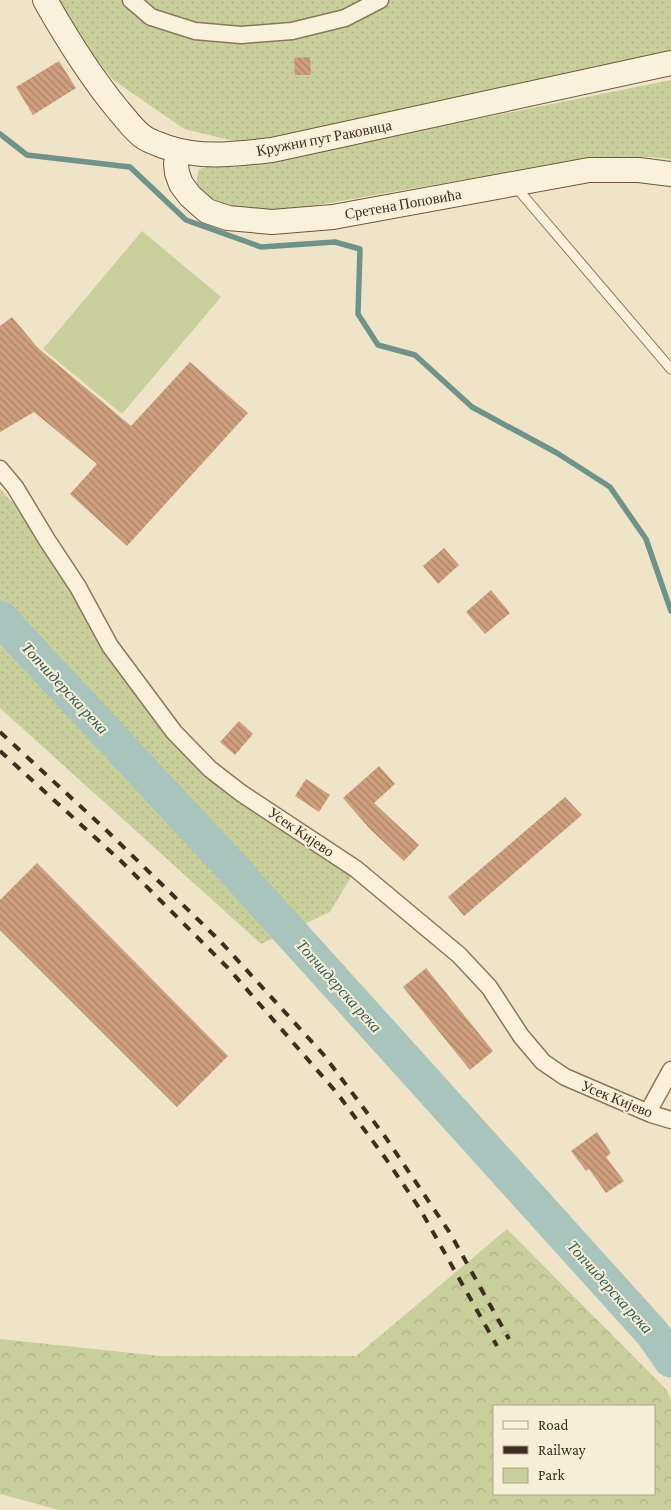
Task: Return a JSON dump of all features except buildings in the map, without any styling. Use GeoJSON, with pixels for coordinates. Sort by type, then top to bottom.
{"type":"FeatureCollection","features":[{"type":"Feature","properties":{"kind":"main road","name":"Кружни пут Раковица"},"geometry":{"type":"LineString","coordinates":[[45,0],[73,49],[106,95],[136,131],[146,139],[178,151],[207,155],[233,155],[272,150],[671,63]]}},
{"type":"Feature","properties":{"kind":"main road","name":"Сретена Поповића"},"geometry":{"type":"LineString","coordinates":[[178,151],[176,164],[181,184],[190,196],[207,211],[228,218],[272,222],[333,217],[572,172],[605,169],[639,170],[671,174]]}},
{"type":"Feature","properties":{"kind":"street"},"geometry":{"type":"LineString","coordinates":[[131,0],[151,17],[195,31],[241,35],[292,31],[345,18],[380,0]]}},
{"type":"Feature","properties":{"kind":"street","name":"Усек Кијево"},"geometry":{"type":"LineString","coordinates":[[0,469],[15,487],[78,587],[110,646],[174,732],[210,769],[356,869],[459,955],[489,987],[521,1036],[544,1062],[565,1077],[671,1120]]}},
{"type":"Feature","properties":{"kind":"street"},"geometry":{"type":"LineString","coordinates":[[648,1112],[671,1070]]}},
{"type":"Feature","properties":{"kind":"lane"},"geometry":{"type":"LineString","coordinates":[[513,184],[671,369]]}},
{"type":"Feature","properties":{"kind":"green space"},"geometry":{"type":"Polygon","coordinates":[[[55,0],[671,0],[671,63],[272,150],[184,129],[112,79],[69,25],[55,0]]]}},
{"type":"Feature","properties":{"kind":"green space"},"geometry":{"type":"Polygon","coordinates":[[[671,80],[671,159],[650,157],[581,159],[272,213],[234,207],[214,201],[206,197],[197,187],[199,169],[212,166],[236,167],[258,163],[671,80]]]}},
{"type":"Feature","properties":{"kind":"green space"},"geometry":{"type":"Polygon","coordinates":[[[142,231],[221,297],[122,414],[43,349],[142,231]]]}},
{"type":"Feature","properties":{"kind":"green space"},"geometry":{"type":"Polygon","coordinates":[[[0,489],[47,540],[110,646],[210,769],[356,869],[330,912],[261,944],[0,708],[0,489]]]}},
{"type":"Feature","properties":{"kind":"green space"},"geometry":{"type":"Polygon","coordinates":[[[507,1229],[667,1390],[671,1400],[671,1510],[59,1510],[0,1494],[0,1339],[160,1356],[356,1356],[507,1229]]]}},
{"type":"Feature","properties":{"kind":"waterway"},"geometry":{"type":"LineString","coordinates":[[0,134],[27,155],[130,167],[186,220],[261,247],[335,242],[360,249],[358,314],[378,345],[415,355],[472,407],[557,453],[610,487],[646,539],[671,611]]}},
{"type":"Feature","properties":{"kind":"waterway","name":"Топчидерска река"},"geometry":{"type":"LineString","coordinates":[[0,618],[226,861],[653,1334],[671,1360]]}},
{"type":"Feature","properties":{"kind":"railway"},"geometry":{"type":"LineString","coordinates":[[0,732],[105,829],[221,942],[323,1054],[386,1138],[450,1233],[509,1339]]}},
{"type":"Feature","properties":{"kind":"railway"},"geometry":{"type":"LineString","coordinates":[[0,751],[122,862],[229,969],[337,1093],[420,1209],[497,1346]]}}]}
